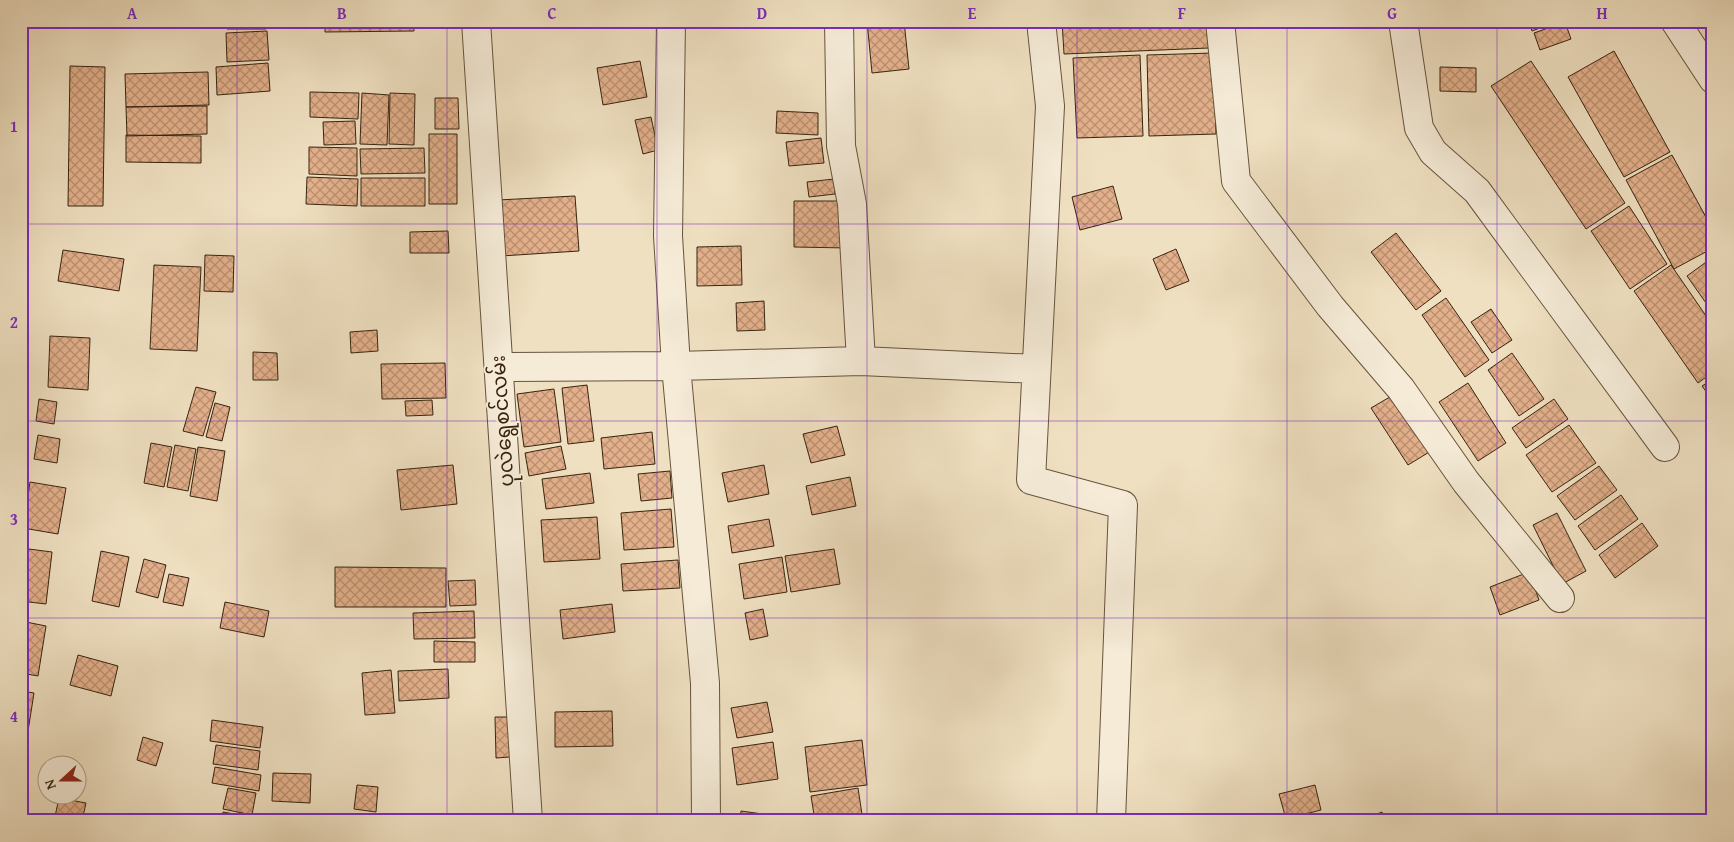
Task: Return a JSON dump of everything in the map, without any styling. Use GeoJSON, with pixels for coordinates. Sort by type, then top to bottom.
{"type":"FeatureCollection","features":[{"type":"Feature","properties":{"kind":"street","name":"ပုလဲရွေစင်လမ်း"},"geometry":{"type":"LineString","coordinates":[[476,21],[528,821]]}},
{"type":"Feature","properties":{"kind":"street"},"geometry":{"type":"LineString","coordinates":[[671,21],[668,236],[676,366],[705,683],[706,821]]}},
{"type":"Feature","properties":{"kind":"street"},"geometry":{"type":"LineString","coordinates":[[839,21],[841,146],[852,204],[861,361]]}},
{"type":"Feature","properties":{"kind":"street"},"geometry":{"type":"LineString","coordinates":[[1040,21],[1050,106],[1031,480],[1124,505],[1111,821]]}},
{"type":"Feature","properties":{"kind":"street"},"geometry":{"type":"LineString","coordinates":[[1220,21],[1236,181],[1330,306],[1401,389],[1466,482],[1560,598]]}},
{"type":"Feature","properties":{"kind":"street"},"geometry":{"type":"LineString","coordinates":[[1403,21],[1419,128],[1433,152],[1477,192],[1664,447]]}},
{"type":"Feature","properties":{"kind":"street"},"geometry":{"type":"LineString","coordinates":[[1675,21],[1713,79]]}},
{"type":"Feature","properties":{"kind":"street"},"geometry":{"type":"LineString","coordinates":[[498,366],[676,366],[861,361],[1036,369]]}},
{"type":"Feature","properties":{"kind":"building"},"geometry":{"type":"Polygon","coordinates":[[[62,21],[89,21],[63,28],[62,21]]]}},
{"type":"Feature","properties":{"kind":"building"},"geometry":{"type":"Polygon","coordinates":[[[227,21],[265,21],[266,29],[227,29],[227,21]]]}},
{"type":"Feature","properties":{"kind":"building"},"geometry":{"type":"Polygon","coordinates":[[[325,21],[414,21],[414,31],[325,32],[325,21]]]}},
{"type":"Feature","properties":{"kind":"building"},"geometry":{"type":"Polygon","coordinates":[[[867,21],[904,21],[909,69],[872,73],[867,21]]]}},
{"type":"Feature","properties":{"kind":"building"},"geometry":{"type":"Polygon","coordinates":[[[1062,21],[1207,21],[1209,48],[1064,54],[1062,21]]]}},
{"type":"Feature","properties":{"kind":"building"},"geometry":{"type":"Polygon","coordinates":[[[1529,21],[1558,21],[1532,31],[1529,21]]]}},
{"type":"Feature","properties":{"kind":"building"},"geometry":{"type":"Polygon","coordinates":[[[1565,22],[1571,39],[1540,50],[1534,33],[1565,22]]]}},
{"type":"Feature","properties":{"kind":"building"},"geometry":{"type":"Polygon","coordinates":[[[267,31],[269,60],[227,62],[226,33],[267,31]]]}},
{"type":"Feature","properties":{"kind":"building"},"geometry":{"type":"Polygon","coordinates":[[[1614,51],[1670,152],[1624,177],[1568,77],[1614,51]]]}},
{"type":"Feature","properties":{"kind":"building"},"geometry":{"type":"Polygon","coordinates":[[[1213,53],[1216,134],[1149,136],[1147,55],[1213,53]]]}},
{"type":"Feature","properties":{"kind":"building"},"geometry":{"type":"Polygon","coordinates":[[[1140,55],[1143,136],[1077,138],[1073,58],[1140,55]]]}},
{"type":"Feature","properties":{"kind":"building"},"geometry":{"type":"Polygon","coordinates":[[[640,61],[647,97],[603,105],[597,68],[640,61]]]}},
{"type":"Feature","properties":{"kind":"building"},"geometry":{"type":"Polygon","coordinates":[[[1531,61],[1625,203],[1586,229],[1491,86],[1531,61]]]}},
{"type":"Feature","properties":{"kind":"building"},"geometry":{"type":"Polygon","coordinates":[[[268,63],[270,91],[217,95],[216,67],[268,63]]]}},
{"type":"Feature","properties":{"kind":"building"},"geometry":{"type":"Polygon","coordinates":[[[70,66],[105,67],[103,206],[68,206],[70,66]]]}},
{"type":"Feature","properties":{"kind":"building"},"geometry":{"type":"Polygon","coordinates":[[[1440,67],[1476,68],[1476,92],[1440,91],[1440,67]]]}},
{"type":"Feature","properties":{"kind":"building"},"geometry":{"type":"Polygon","coordinates":[[[208,72],[209,105],[126,107],[125,74],[208,72]]]}},
{"type":"Feature","properties":{"kind":"building"},"geometry":{"type":"Polygon","coordinates":[[[310,92],[359,93],[358,119],[310,117],[310,92]]]}},
{"type":"Feature","properties":{"kind":"building"},"geometry":{"type":"Polygon","coordinates":[[[362,93],[389,95],[387,145],[360,144],[362,93]]]}},
{"type":"Feature","properties":{"kind":"building"},"geometry":{"type":"Polygon","coordinates":[[[390,93],[415,94],[414,145],[389,144],[390,93]]]}},
{"type":"Feature","properties":{"kind":"building"},"geometry":{"type":"Polygon","coordinates":[[[435,98],[458,98],[459,129],[435,129],[435,98]]]}},
{"type":"Feature","properties":{"kind":"building"},"geometry":{"type":"Polygon","coordinates":[[[207,106],[207,134],[127,136],[126,107],[207,106]]]}},
{"type":"Feature","properties":{"kind":"building"},"geometry":{"type":"Polygon","coordinates":[[[777,111],[818,113],[818,135],[776,133],[777,111]]]}},
{"type":"Feature","properties":{"kind":"building"},"geometry":{"type":"Polygon","coordinates":[[[651,117],[658,150],[643,154],[635,120],[651,117]]]}},
{"type":"Feature","properties":{"kind":"building"},"geometry":{"type":"Polygon","coordinates":[[[355,121],[356,144],[324,145],[323,122],[355,121]]]}},
{"type":"Feature","properties":{"kind":"building"},"geometry":{"type":"Polygon","coordinates":[[[429,134],[457,134],[457,204],[429,204],[429,134]]]}},
{"type":"Feature","properties":{"kind":"building"},"geometry":{"type":"Polygon","coordinates":[[[126,135],[201,136],[201,163],[126,162],[126,135]]]}},
{"type":"Feature","properties":{"kind":"building"},"geometry":{"type":"Polygon","coordinates":[[[821,138],[824,163],[789,166],[786,142],[821,138]]]}},
{"type":"Feature","properties":{"kind":"building"},"geometry":{"type":"Polygon","coordinates":[[[309,147],[357,148],[357,176],[309,174],[309,147]]]}},
{"type":"Feature","properties":{"kind":"building"},"geometry":{"type":"Polygon","coordinates":[[[424,148],[425,173],[361,174],[360,149],[424,148]]]}},
{"type":"Feature","properties":{"kind":"building"},"geometry":{"type":"Polygon","coordinates":[[[1672,155],[1713,230],[1713,248],[1674,269],[1626,180],[1672,155]]]}},
{"type":"Feature","properties":{"kind":"building"},"geometry":{"type":"Polygon","coordinates":[[[307,177],[358,179],[357,206],[306,204],[307,177]]]}},
{"type":"Feature","properties":{"kind":"building"},"geometry":{"type":"Polygon","coordinates":[[[361,178],[425,178],[425,206],[361,206],[361,178]]]}},
{"type":"Feature","properties":{"kind":"building"},"geometry":{"type":"Polygon","coordinates":[[[834,179],[835,194],[809,197],[807,182],[834,179]]]}},
{"type":"Feature","properties":{"kind":"building"},"geometry":{"type":"Polygon","coordinates":[[[1113,186],[1122,219],[1080,230],[1072,197],[1113,186]]]}},
{"type":"Feature","properties":{"kind":"building"},"geometry":{"type":"Polygon","coordinates":[[[575,196],[579,251],[501,256],[498,200],[575,196]]]}},
{"type":"Feature","properties":{"kind":"building"},"geometry":{"type":"Polygon","coordinates":[[[794,201],[848,201],[848,248],[794,247],[794,201]]]}},
{"type":"Feature","properties":{"kind":"building"},"geometry":{"type":"Polygon","coordinates":[[[1629,206],[1667,264],[1630,289],[1591,231],[1629,206]]]}},
{"type":"Feature","properties":{"kind":"building"},"geometry":{"type":"Polygon","coordinates":[[[448,231],[449,253],[410,253],[410,232],[448,231]]]}},
{"type":"Feature","properties":{"kind":"building"},"geometry":{"type":"Polygon","coordinates":[[[1396,233],[1441,291],[1416,310],[1371,252],[1396,233]]]}},
{"type":"Feature","properties":{"kind":"building"},"geometry":{"type":"Polygon","coordinates":[[[741,246],[742,285],[697,286],[697,247],[741,246]]]}},
{"type":"Feature","properties":{"kind":"building"},"geometry":{"type":"Polygon","coordinates":[[[1176,249],[1189,281],[1166,290],[1153,259],[1176,249]]]}},
{"type":"Feature","properties":{"kind":"building"},"geometry":{"type":"Polygon","coordinates":[[[63,250],[124,259],[119,291],[58,281],[63,250]]]}},
{"type":"Feature","properties":{"kind":"building"},"geometry":{"type":"Polygon","coordinates":[[[205,255],[234,256],[233,292],[204,291],[205,255]]]}},
{"type":"Feature","properties":{"kind":"building"},"geometry":{"type":"Polygon","coordinates":[[[1713,257],[1713,313],[1687,276],[1713,257]]]}},
{"type":"Feature","properties":{"kind":"building"},"geometry":{"type":"Polygon","coordinates":[[[154,265],[201,267],[197,351],[150,349],[154,265]]]}},
{"type":"Feature","properties":{"kind":"building"},"geometry":{"type":"Polygon","coordinates":[[[1671,265],[1713,326],[1713,372],[1698,383],[1634,291],[1671,265]]]}},
{"type":"Feature","properties":{"kind":"building"},"geometry":{"type":"Polygon","coordinates":[[[1446,298],[1489,360],[1465,377],[1422,315],[1446,298]]]}},
{"type":"Feature","properties":{"kind":"building"},"geometry":{"type":"Polygon","coordinates":[[[764,301],[765,330],[737,331],[736,303],[764,301]]]}},
{"type":"Feature","properties":{"kind":"building"},"geometry":{"type":"Polygon","coordinates":[[[1491,309],[1512,340],[1492,353],[1471,322],[1491,309]]]}},
{"type":"Feature","properties":{"kind":"building"},"geometry":{"type":"Polygon","coordinates":[[[377,330],[378,351],[351,353],[350,332],[377,330]]]}},
{"type":"Feature","properties":{"kind":"building"},"geometry":{"type":"Polygon","coordinates":[[[50,336],[90,338],[88,390],[48,387],[50,336]]]}},
{"type":"Feature","properties":{"kind":"building"},"geometry":{"type":"Polygon","coordinates":[[[253,352],[277,353],[278,380],[253,380],[253,352]]]}},
{"type":"Feature","properties":{"kind":"building"},"geometry":{"type":"Polygon","coordinates":[[[1512,353],[1544,399],[1519,416],[1488,370],[1512,353]]]}},
{"type":"Feature","properties":{"kind":"building"},"geometry":{"type":"Polygon","coordinates":[[[445,363],[446,398],[382,399],[381,364],[445,363]]]}},
{"type":"Feature","properties":{"kind":"building"},"geometry":{"type":"Polygon","coordinates":[[[1713,379],[1713,401],[1702,386],[1713,379]]]}},
{"type":"Feature","properties":{"kind":"building"},"geometry":{"type":"Polygon","coordinates":[[[1468,383],[1506,443],[1478,461],[1439,402],[1468,383]]]}},
{"type":"Feature","properties":{"kind":"building"},"geometry":{"type":"Polygon","coordinates":[[[587,385],[594,441],[568,444],[562,388],[587,385]]]}},
{"type":"Feature","properties":{"kind":"building"},"geometry":{"type":"Polygon","coordinates":[[[196,387],[216,392],[203,436],[183,431],[196,387]]]}},
{"type":"Feature","properties":{"kind":"building"},"geometry":{"type":"Polygon","coordinates":[[[554,389],[561,442],[524,447],[517,394],[554,389]]]}},
{"type":"Feature","properties":{"kind":"building"},"geometry":{"type":"Polygon","coordinates":[[[1395,394],[1431,451],[1408,465],[1371,408],[1395,394]]]}},
{"type":"Feature","properties":{"kind":"building"},"geometry":{"type":"Polygon","coordinates":[[[39,399],[57,402],[54,424],[36,421],[39,399]]]}},
{"type":"Feature","properties":{"kind":"building"},"geometry":{"type":"Polygon","coordinates":[[[1554,399],[1568,419],[1526,448],[1512,428],[1554,399]]]}},
{"type":"Feature","properties":{"kind":"building"},"geometry":{"type":"Polygon","coordinates":[[[432,400],[433,415],[406,416],[405,401],[432,400]]]}},
{"type":"Feature","properties":{"kind":"building"},"geometry":{"type":"Polygon","coordinates":[[[215,403],[230,407],[222,441],[206,437],[215,403]]]}},
{"type":"Feature","properties":{"kind":"building"},"geometry":{"type":"Polygon","coordinates":[[[1569,425],[1596,463],[1552,492],[1526,455],[1569,425]]]}},
{"type":"Feature","properties":{"kind":"building"},"geometry":{"type":"Polygon","coordinates":[[[837,426],[845,455],[811,463],[803,434],[837,426]]]}},
{"type":"Feature","properties":{"kind":"building"},"geometry":{"type":"Polygon","coordinates":[[[652,432],[655,464],[604,469],[601,438],[652,432]]]}},
{"type":"Feature","properties":{"kind":"building"},"geometry":{"type":"Polygon","coordinates":[[[38,435],[60,439],[57,463],[34,459],[38,435]]]}},
{"type":"Feature","properties":{"kind":"building"},"geometry":{"type":"Polygon","coordinates":[[[151,443],[172,447],[164,487],[144,483],[151,443]]]}},
{"type":"Feature","properties":{"kind":"building"},"geometry":{"type":"Polygon","coordinates":[[[175,445],[196,449],[188,491],[167,487],[175,445]]]}},
{"type":"Feature","properties":{"kind":"building"},"geometry":{"type":"Polygon","coordinates":[[[561,446],[566,469],[529,476],[525,453],[561,446]]]}},
{"type":"Feature","properties":{"kind":"building"},"geometry":{"type":"Polygon","coordinates":[[[198,447],[225,451],[217,501],[190,496],[198,447]]]}},
{"type":"Feature","properties":{"kind":"building"},"geometry":{"type":"Polygon","coordinates":[[[453,465],[457,504],[401,510],[397,470],[453,465]]]}},
{"type":"Feature","properties":{"kind":"building"},"geometry":{"type":"Polygon","coordinates":[[[764,465],[769,494],[728,502],[722,473],[764,465]]]}},
{"type":"Feature","properties":{"kind":"building"},"geometry":{"type":"Polygon","coordinates":[[[1599,466],[1617,490],[1575,520],[1557,496],[1599,466]]]}},
{"type":"Feature","properties":{"kind":"building"},"geometry":{"type":"Polygon","coordinates":[[[670,471],[672,498],[641,501],[638,474],[670,471]]]}},
{"type":"Feature","properties":{"kind":"building"},"geometry":{"type":"Polygon","coordinates":[[[590,473],[594,503],[546,509],[542,479],[590,473]]]}},
{"type":"Feature","properties":{"kind":"building"},"geometry":{"type":"Polygon","coordinates":[[[850,477],[856,506],[812,515],[806,486],[850,477]]]}},
{"type":"Feature","properties":{"kind":"building"},"geometry":{"type":"Polygon","coordinates":[[[30,482],[66,488],[58,534],[23,528],[30,482]]]}},
{"type":"Feature","properties":{"kind":"building"},"geometry":{"type":"Polygon","coordinates":[[[1621,495],[1638,519],[1595,550],[1578,526],[1621,495]]]}},
{"type":"Feature","properties":{"kind":"building"},"geometry":{"type":"Polygon","coordinates":[[[671,509],[674,547],[624,550],[621,513],[671,509]]]}},
{"type":"Feature","properties":{"kind":"building"},"geometry":{"type":"Polygon","coordinates":[[[1557,513],[1586,571],[1562,584],[1533,525],[1557,513]]]}},
{"type":"Feature","properties":{"kind":"building"},"geometry":{"type":"Polygon","coordinates":[[[597,517],[600,559],[544,562],[541,520],[597,517]]]}},
{"type":"Feature","properties":{"kind":"building"},"geometry":{"type":"Polygon","coordinates":[[[769,519],[774,546],[732,553],[728,526],[769,519]]]}},
{"type":"Feature","properties":{"kind":"building"},"geometry":{"type":"Polygon","coordinates":[[[1642,523],[1658,546],[1615,578],[1599,555],[1642,523]]]}},
{"type":"Feature","properties":{"kind":"building"},"geometry":{"type":"Polygon","coordinates":[[[21,548],[52,552],[46,604],[21,601],[21,548]]]}},
{"type":"Feature","properties":{"kind":"building"},"geometry":{"type":"Polygon","coordinates":[[[834,549],[840,584],[791,592],[785,556],[834,549]]]}},
{"type":"Feature","properties":{"kind":"building"},"geometry":{"type":"Polygon","coordinates":[[[101,551],[129,557],[119,607],[92,601],[101,551]]]}},
{"type":"Feature","properties":{"kind":"building"},"geometry":{"type":"Polygon","coordinates":[[[782,557],[787,592],[744,599],[739,564],[782,557]]]}},
{"type":"Feature","properties":{"kind":"building"},"geometry":{"type":"Polygon","coordinates":[[[144,559],[166,565],[158,598],[136,592],[144,559]]]}},
{"type":"Feature","properties":{"kind":"building"},"geometry":{"type":"Polygon","coordinates":[[[678,560],[680,588],[623,591],[621,564],[678,560]]]}},
{"type":"Feature","properties":{"kind":"building"},"geometry":{"type":"Polygon","coordinates":[[[335,567],[446,568],[446,607],[335,607],[335,567]]]}},
{"type":"Feature","properties":{"kind":"building"},"geometry":{"type":"Polygon","coordinates":[[[1529,572],[1539,600],[1500,615],[1490,587],[1529,572]]]}},
{"type":"Feature","properties":{"kind":"building"},"geometry":{"type":"Polygon","coordinates":[[[169,574],[189,578],[183,606],[163,602],[169,574]]]}},
{"type":"Feature","properties":{"kind":"building"},"geometry":{"type":"Polygon","coordinates":[[[475,580],[476,605],[450,606],[448,581],[475,580]]]}},
{"type":"Feature","properties":{"kind":"building"},"geometry":{"type":"Polygon","coordinates":[[[225,602],[269,611],[264,637],[220,628],[225,602]]]}},
{"type":"Feature","properties":{"kind":"building"},"geometry":{"type":"Polygon","coordinates":[[[612,604],[615,632],[563,639],[560,610],[612,604]]]}},
{"type":"Feature","properties":{"kind":"building"},"geometry":{"type":"Polygon","coordinates":[[[763,609],[768,636],[750,640],[745,613],[763,609]]]}},
{"type":"Feature","properties":{"kind":"building"},"geometry":{"type":"Polygon","coordinates":[[[474,611],[475,638],[414,639],[413,613],[474,611]]]}},
{"type":"Feature","properties":{"kind":"building"},"geometry":{"type":"Polygon","coordinates":[[[21,621],[46,626],[38,676],[21,673],[21,621]]]}},
{"type":"Feature","properties":{"kind":"building"},"geometry":{"type":"Polygon","coordinates":[[[434,641],[475,642],[475,662],[434,662],[434,641]]]}},
{"type":"Feature","properties":{"kind":"building"},"geometry":{"type":"Polygon","coordinates":[[[78,655],[118,666],[111,696],[70,685],[78,655]]]}},
{"type":"Feature","properties":{"kind":"building"},"geometry":{"type":"Polygon","coordinates":[[[448,669],[449,698],[399,701],[398,671],[448,669]]]}},
{"type":"Feature","properties":{"kind":"building"},"geometry":{"type":"Polygon","coordinates":[[[391,670],[395,713],[365,715],[362,673],[391,670]]]}},
{"type":"Feature","properties":{"kind":"building"},"geometry":{"type":"Polygon","coordinates":[[[21,691],[34,693],[26,744],[21,744],[21,691]]]}},
{"type":"Feature","properties":{"kind":"building"},"geometry":{"type":"Polygon","coordinates":[[[767,702],[773,732],[737,738],[731,708],[767,702]]]}},
{"type":"Feature","properties":{"kind":"building"},"geometry":{"type":"Polygon","coordinates":[[[612,711],[613,746],[555,747],[555,712],[612,711]]]}},
{"type":"Feature","properties":{"kind":"building"},"geometry":{"type":"Polygon","coordinates":[[[495,717],[508,717],[510,757],[496,758],[495,717]]]}},
{"type":"Feature","properties":{"kind":"building"},"geometry":{"type":"Polygon","coordinates":[[[212,720],[263,727],[260,748],[210,741],[212,720]]]}},
{"type":"Feature","properties":{"kind":"building"},"geometry":{"type":"Polygon","coordinates":[[[143,737],[163,743],[156,766],[137,760],[143,737]]]}},
{"type":"Feature","properties":{"kind":"building"},"geometry":{"type":"Polygon","coordinates":[[[862,740],[867,785],[810,792],[805,747],[862,740]]]}},
{"type":"Feature","properties":{"kind":"building"},"geometry":{"type":"Polygon","coordinates":[[[773,742],[778,779],[737,785],[732,748],[773,742]]]}},
{"type":"Feature","properties":{"kind":"building"},"geometry":{"type":"Polygon","coordinates":[[[216,745],[260,751],[258,770],[213,764],[216,745]]]}},
{"type":"Feature","properties":{"kind":"building"},"geometry":{"type":"Polygon","coordinates":[[[215,767],[261,775],[259,791],[212,783],[215,767]]]}},
{"type":"Feature","properties":{"kind":"building"},"geometry":{"type":"Polygon","coordinates":[[[273,773],[311,774],[310,803],[272,801],[273,773]]]}},
{"type":"Feature","properties":{"kind":"building"},"geometry":{"type":"Polygon","coordinates":[[[357,785],[378,787],[376,812],[354,809],[357,785]]]}},
{"type":"Feature","properties":{"kind":"building"},"geometry":{"type":"Polygon","coordinates":[[[1315,785],[1321,810],[1286,819],[1279,794],[1315,785]]]}},
{"type":"Feature","properties":{"kind":"building"},"geometry":{"type":"Polygon","coordinates":[[[228,788],[256,793],[252,815],[223,809],[228,788]]]}},
{"type":"Feature","properties":{"kind":"building"},"geometry":{"type":"Polygon","coordinates":[[[858,788],[863,821],[815,821],[811,796],[858,788]]]}},
{"type":"Feature","properties":{"kind":"building"},"geometry":{"type":"Polygon","coordinates":[[[58,804],[86,804],[82,821],[54,821],[58,804]]]}},
{"type":"Feature","properties":{"kind":"building"},"geometry":{"type":"Polygon","coordinates":[[[741,811],[784,817],[783,821],[740,821],[741,811]]]}},
{"type":"Feature","properties":{"kind":"building"},"geometry":{"type":"Polygon","coordinates":[[[223,812],[251,817],[250,821],[221,821],[223,812]]]}},
{"type":"Feature","properties":{"kind":"building"},"geometry":{"type":"Polygon","coordinates":[[[1382,812],[1385,821],[1359,821],[1382,812]]]}},
{"type":"Feature","properties":{"kind":"building"},"geometry":{"type":"Polygon","coordinates":[[[100,814],[123,819],[122,821],[99,821],[100,814]]]}},
{"type":"Feature","properties":{"kind":"building"},"geometry":{"type":"Polygon","coordinates":[[[127,815],[145,819],[145,821],[126,821],[127,815]]]}},
{"type":"Feature","properties":{"kind":"building"},"geometry":{"type":"Polygon","coordinates":[[[151,815],[166,819],[165,821],[149,821],[151,815]]]}},
{"type":"Feature","properties":{"kind":"building"},"geometry":{"type":"Polygon","coordinates":[[[169,815],[194,821],[167,821],[169,815]]]}},
{"type":"Feature","properties":{"kind":"building"},"geometry":{"type":"Polygon","coordinates":[[[419,816],[451,819],[450,821],[418,821],[419,816]]]}}]}
